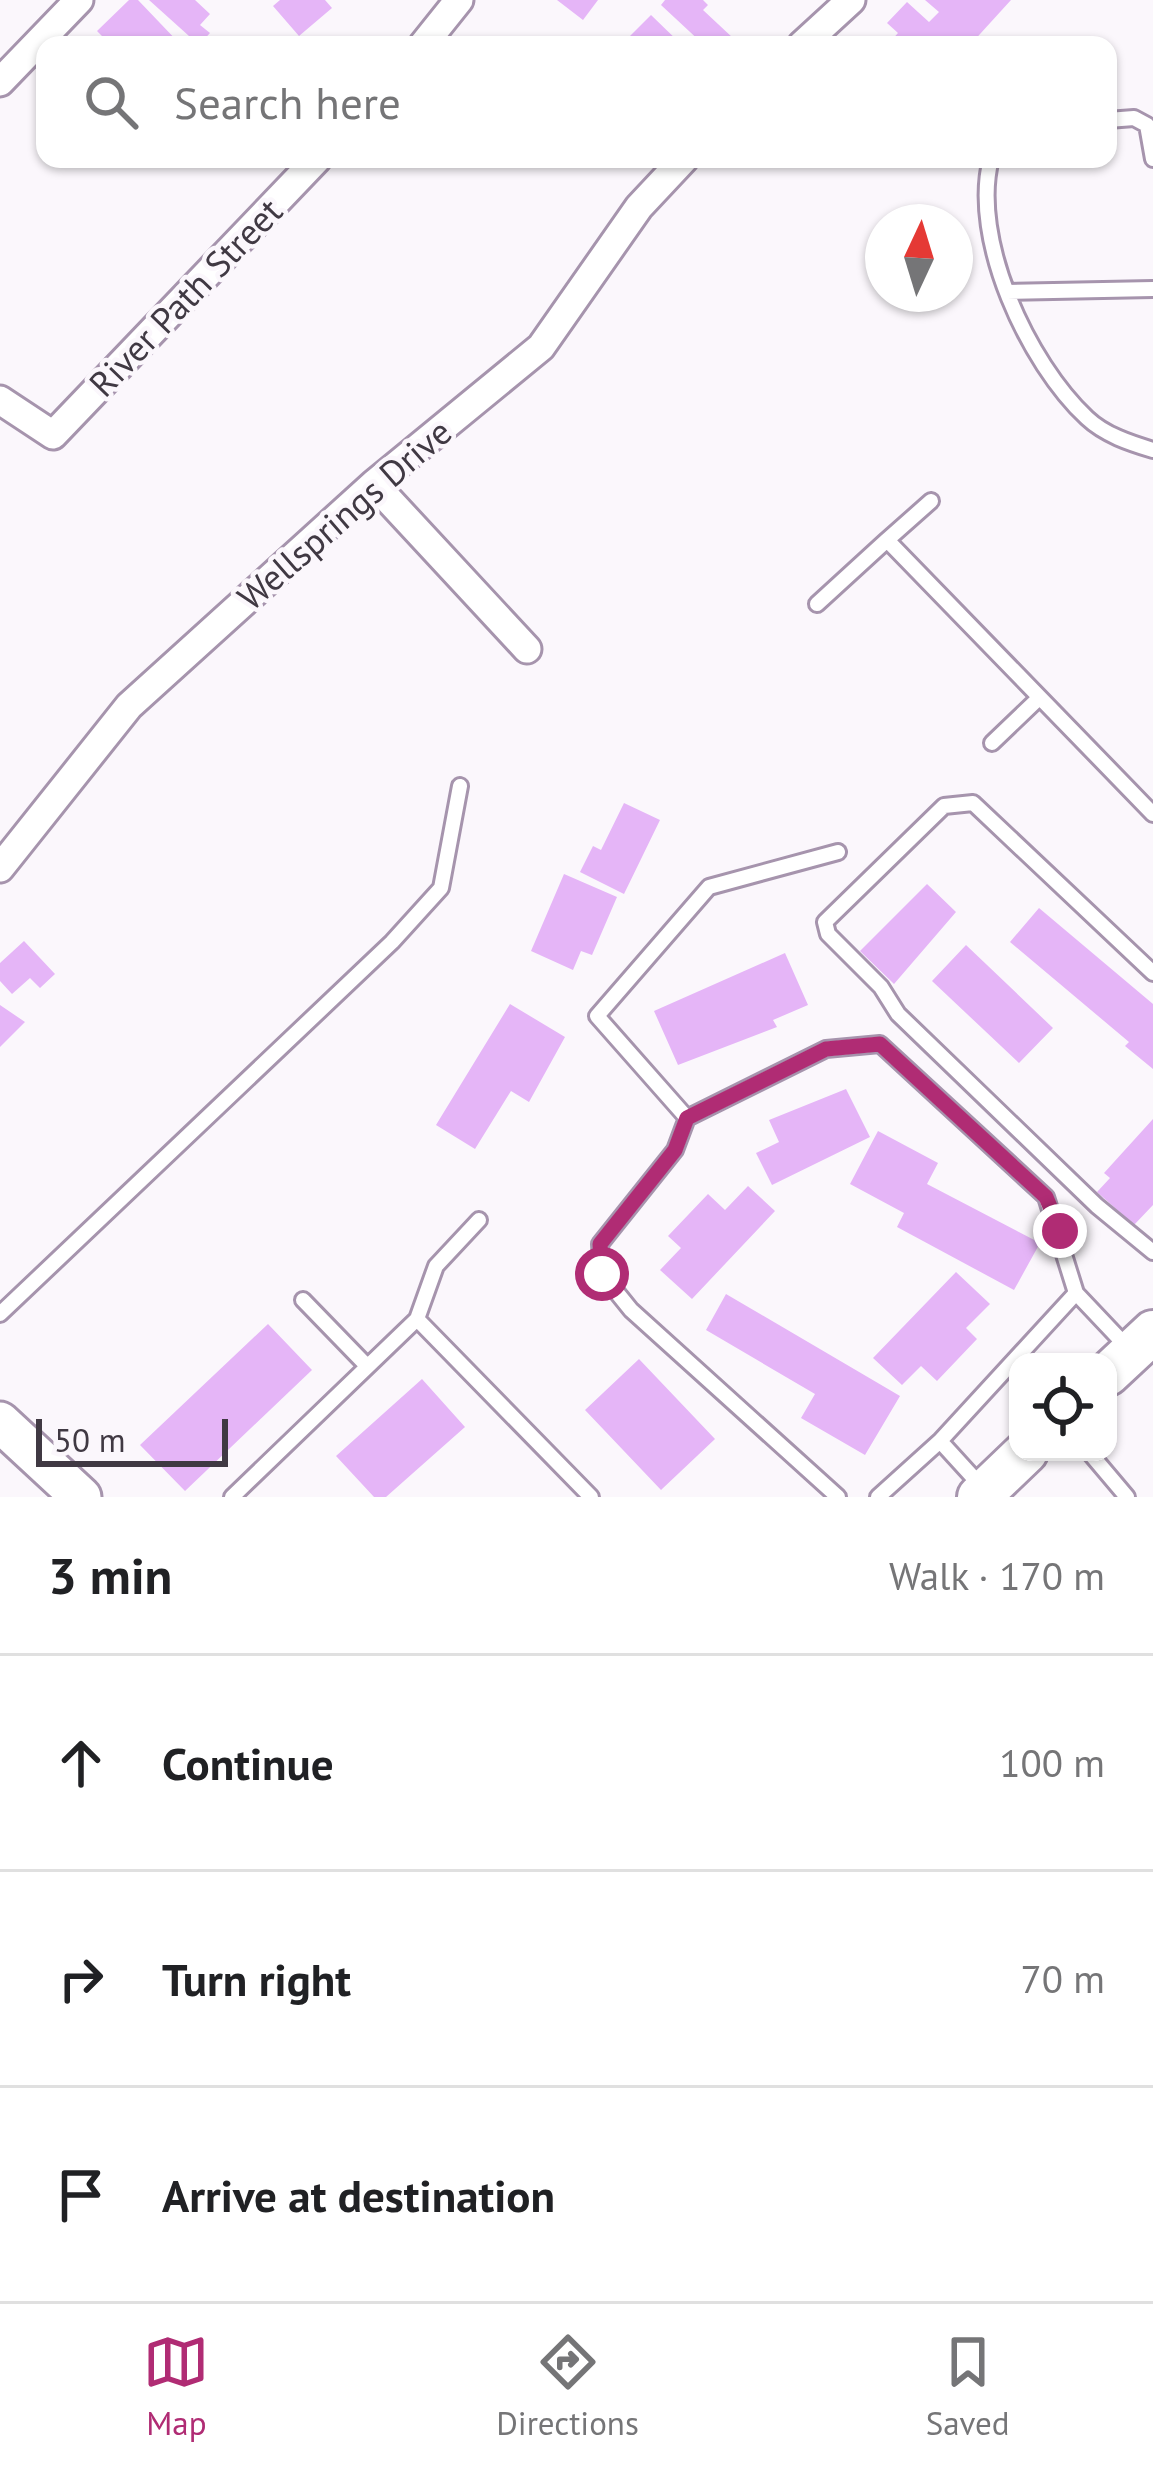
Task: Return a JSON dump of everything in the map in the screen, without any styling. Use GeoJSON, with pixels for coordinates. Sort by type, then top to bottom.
{"type":"FeatureCollection","features":[{"type":"Feature","properties":{"kind":"main road"},"geometry":{"type":"LineString","coordinates":[[0,1422],[81,1497]]}},
{"type":"Feature","properties":{"kind":"main road"},"geometry":{"type":"LineString","coordinates":[[982,1494],[1017,1461]]}},
{"type":"Feature","properties":{"kind":"street"},"geometry":{"type":"LineString","coordinates":[[44,36],[79,0]]}},
{"type":"Feature","properties":{"kind":"street"},"geometry":{"type":"LineString","coordinates":[[429,36],[459,0]]}},
{"type":"Feature","properties":{"kind":"street"},"geometry":{"type":"LineString","coordinates":[[812,36],[851,0]]}},
{"type":"Feature","properties":{"kind":"street"},"geometry":{"type":"LineString","coordinates":[[0,82],[36,45]]}},
{"type":"Feature","properties":{"kind":"street","name":"River Path Street"},"geometry":{"type":"LineString","coordinates":[[0,400],[52,435],[308,168]]}},
{"type":"Feature","properties":{"kind":"street","name":"Wellsprings Drive"},"geometry":{"type":"LineString","coordinates":[[0,868],[129,706],[374,484],[541,346],[639,207],[676,168]]}},
{"type":"Feature","properties":{"kind":"street"},"geometry":{"type":"LineString","coordinates":[[374,484],[527,649]]}},
{"type":"Feature","properties":{"kind":"lane"},"geometry":{"type":"LineString","coordinates":[[1117,119],[1134,118],[1147,125],[1153,159]]}},
{"type":"Feature","properties":{"kind":"lane"},"geometry":{"type":"LineString","coordinates":[[990,168],[985,197],[1007,292],[1044,368],[1089,420],[1125,442],[1153,450]]}},
{"type":"Feature","properties":{"kind":"lane"},"geometry":{"type":"LineString","coordinates":[[1007,292],[1153,289]]}},
{"type":"Feature","properties":{"kind":"lane"},"geometry":{"type":"LineString","coordinates":[[818,604],[931,501]]}},
{"type":"Feature","properties":{"kind":"lane"},"geometry":{"type":"LineString","coordinates":[[887,540],[1153,814]]}},
{"type":"Feature","properties":{"kind":"lane"},"geometry":{"type":"LineString","coordinates":[[992,743],[1040,698]]}},
{"type":"Feature","properties":{"kind":"lane"},"geometry":{"type":"LineString","coordinates":[[0,1314],[392,943],[441,889],[460,786]]}},
{"type":"Feature","properties":{"kind":"lane"},"geometry":{"type":"LineString","coordinates":[[1152,1248],[1097,1206],[898,1014],[881,987],[828,934],[825,922],[944,806],[973,803],[1153,973]]}},
{"type":"Feature","properties":{"kind":"lane"},"geometry":{"type":"LineString","coordinates":[[687,1118],[597,1016],[709,887],[838,852]]}},
{"type":"Feature","properties":{"kind":"lane"},"geometry":{"type":"LineString","coordinates":[[838,1497],[631,1310],[602,1274],[600,1244],[675,1150],[687,1118],[826,1049],[880,1044],[1046,1197],[1076,1293],[1131,1352]]}},
{"type":"Feature","properties":{"kind":"lane"},"geometry":{"type":"LineString","coordinates":[[232,1497],[417,1319],[436,1266],[479,1220]]}},
{"type":"Feature","properties":{"kind":"lane"},"geometry":{"type":"LineString","coordinates":[[878,1497],[940,1441],[1076,1293]]}},
{"type":"Feature","properties":{"kind":"lane"},"geometry":{"type":"LineString","coordinates":[[303,1300],[367,1366]]}},
{"type":"Feature","properties":{"kind":"lane"},"geometry":{"type":"LineString","coordinates":[[417,1319],[591,1497]]}},
{"type":"Feature","properties":{"kind":"lane"},"geometry":{"type":"LineString","coordinates":[[940,1441],[982,1494]]}},
{"type":"Feature","properties":{"kind":"lane"},"geometry":{"type":"LineString","coordinates":[[1096,1461],[1123,1496]]}},
{"type":"Feature","properties":{"kind":"building"},"geometry":{"type":"Polygon","coordinates":[[[129,0],[138,0],[172,36],[102,36],[97,31],[129,0]]]}},
{"type":"Feature","properties":{"kind":"building"},"geometry":{"type":"Polygon","coordinates":[[[149,0],[195,0],[210,14],[200,25],[210,33],[189,36],[149,0]]]}},
{"type":"Feature","properties":{"kind":"building"},"geometry":{"type":"Polygon","coordinates":[[[280,0],[325,0],[332,8],[299,36],[273,6],[280,0]]]}},
{"type":"Feature","properties":{"kind":"building"},"geometry":{"type":"Polygon","coordinates":[[[557,0],[598,0],[583,20],[557,0]]]}},
{"type":"Feature","properties":{"kind":"building"},"geometry":{"type":"Polygon","coordinates":[[[665,0],[703,0],[708,5],[703,10],[731,36],[694,36],[661,5],[665,0]]]}},
{"type":"Feature","properties":{"kind":"building"},"geometry":{"type":"Polygon","coordinates":[[[925,0],[1011,0],[978,36],[895,36],[898,33],[887,23],[907,2],[929,22],[939,12],[925,0]]]}},
{"type":"Feature","properties":{"kind":"building"},"geometry":{"type":"Polygon","coordinates":[[[651,15],[673,36],[630,36],[651,15]]]}},
{"type":"Feature","properties":{"kind":"building"},"geometry":{"type":"Polygon","coordinates":[[[624,803],[660,820],[624,894],[580,872],[593,846],[601,850],[624,803]]]}},
{"type":"Feature","properties":{"kind":"building"},"geometry":{"type":"Polygon","coordinates":[[[564,874],[617,897],[592,955],[581,951],[573,970],[531,951],[564,874]]]}},
{"type":"Feature","properties":{"kind":"building"},"geometry":{"type":"Polygon","coordinates":[[[927,884],[956,912],[894,984],[860,951],[927,884]]]}},
{"type":"Feature","properties":{"kind":"building"},"geometry":{"type":"Polygon","coordinates":[[[1039,908],[1153,1004],[1153,1069],[1125,1046],[1129,1042],[1010,942],[1039,908]]]}},
{"type":"Feature","properties":{"kind":"building"},"geometry":{"type":"Polygon","coordinates":[[[24,941],[55,974],[40,988],[30,978],[12,994],[0,981],[0,963],[24,941]]]}},
{"type":"Feature","properties":{"kind":"building"},"geometry":{"type":"Polygon","coordinates":[[[966,945],[1053,1028],[1019,1063],[932,981],[966,945]]]}},
{"type":"Feature","properties":{"kind":"building"},"geometry":{"type":"Polygon","coordinates":[[[785,953],[808,1005],[773,1020],[777,1027],[678,1065],[654,1011],[785,953]]]}},
{"type":"Feature","properties":{"kind":"building"},"geometry":{"type":"Polygon","coordinates":[[[510,1004],[565,1037],[529,1102],[511,1091],[475,1149],[436,1125],[510,1004]]]}},
{"type":"Feature","properties":{"kind":"building"},"geometry":{"type":"Polygon","coordinates":[[[0,1005],[25,1022],[0,1047],[0,1005]]]}},
{"type":"Feature","properties":{"kind":"building"},"geometry":{"type":"Polygon","coordinates":[[[846,1089],[870,1137],[772,1185],[756,1153],[779,1142],[769,1120],[846,1089]]]}},
{"type":"Feature","properties":{"kind":"building"},"geometry":{"type":"Polygon","coordinates":[[[1153,1119],[1153,1205],[1134,1225],[1097,1192],[1110,1178],[1104,1173],[1153,1119]]]}},
{"type":"Feature","properties":{"kind":"building"},"geometry":{"type":"Polygon","coordinates":[[[878,1131],[938,1163],[927,1184],[1040,1243],[1014,1290],[897,1227],[904,1213],[850,1184],[878,1131]]]}},
{"type":"Feature","properties":{"kind":"building"},"geometry":{"type":"Polygon","coordinates":[[[748,1186],[775,1211],[692,1299],[660,1270],[681,1248],[668,1236],[708,1194],[725,1210],[748,1186]]]}},
{"type":"Feature","properties":{"kind":"building"},"geometry":{"type":"Polygon","coordinates":[[[956,1272],[990,1304],[966,1328],[977,1339],[937,1381],[921,1366],[902,1385],[873,1358],[956,1272]]]}},
{"type":"Feature","properties":{"kind":"building"},"geometry":{"type":"Polygon","coordinates":[[[726,1294],[900,1396],[865,1455],[801,1418],[815,1394],[706,1330],[726,1294]]]}},
{"type":"Feature","properties":{"kind":"building"},"geometry":{"type":"Polygon","coordinates":[[[268,1324],[312,1370],[185,1491],[140,1445],[268,1324]]]}},
{"type":"Feature","properties":{"kind":"building"},"geometry":{"type":"Polygon","coordinates":[[[639,1359],[715,1439],[661,1490],[585,1410],[639,1359]]]}},
{"type":"Feature","properties":{"kind":"building"},"geometry":{"type":"Polygon","coordinates":[[[422,1379],[465,1427],[386,1497],[374,1497],[336,1456],[422,1379]]]}},
{"type":"Feature","properties":{"kind":"route"},"geometry":{"type":"LineString","coordinates":[[602,1274],[600,1244],[675,1150],[687,1118],[826,1049],[880,1044],[1046,1197],[1060,1231]]}}]}
